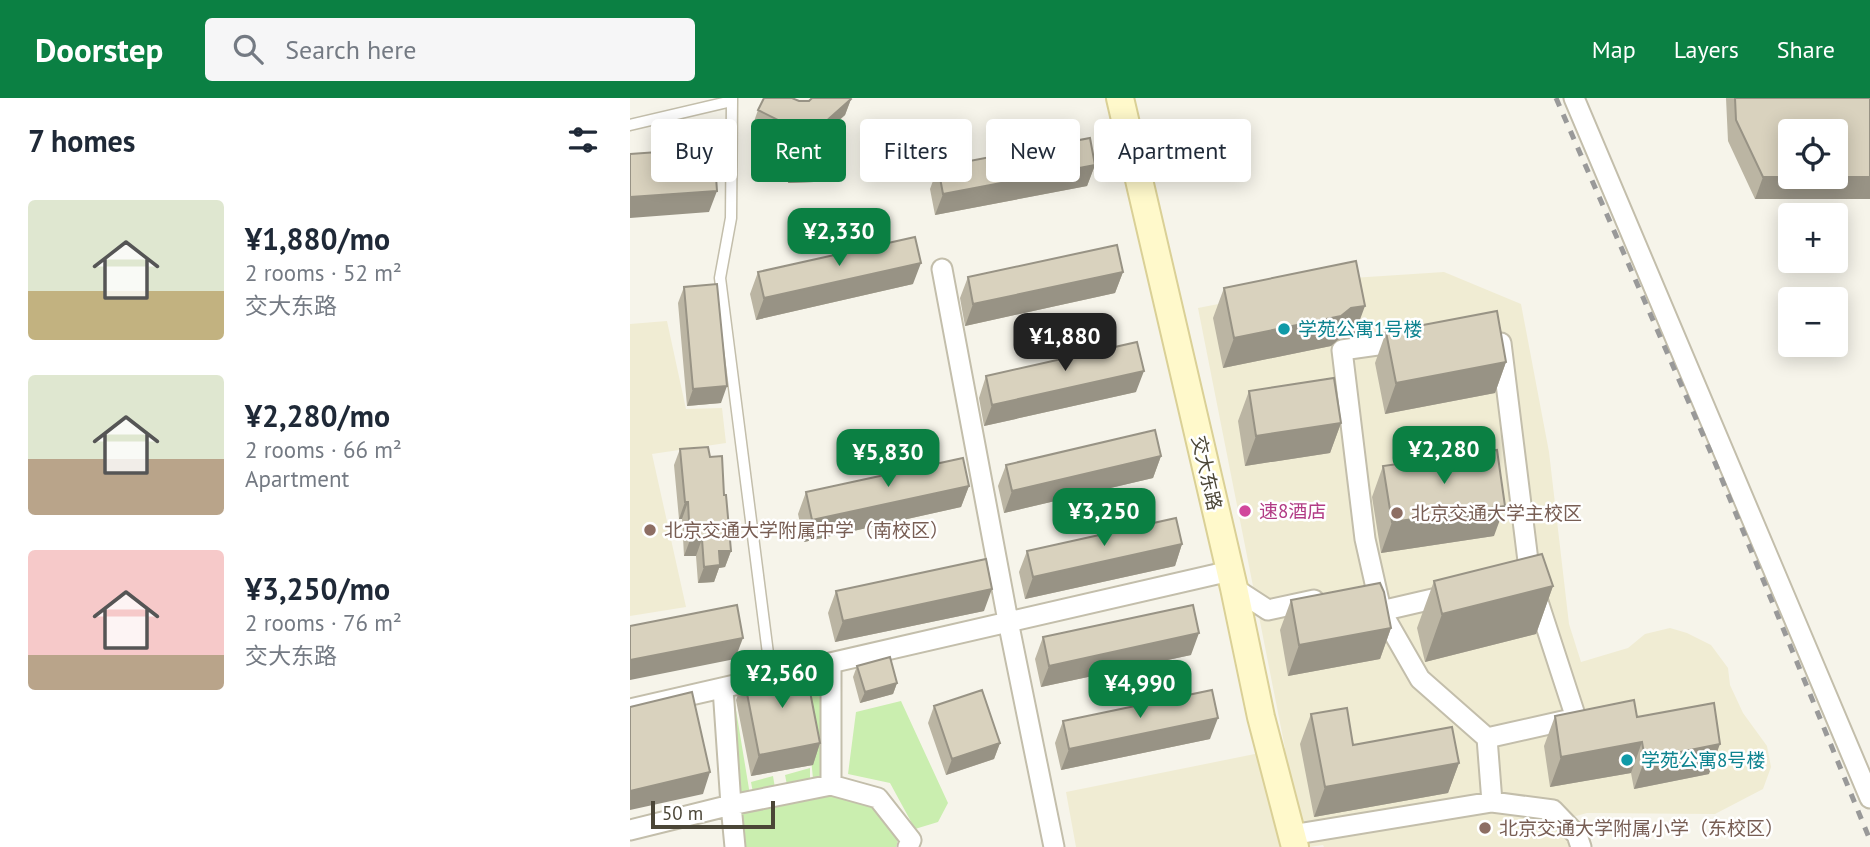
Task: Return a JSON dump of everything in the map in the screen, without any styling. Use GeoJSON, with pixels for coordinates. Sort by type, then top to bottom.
{"type":"FeatureCollection","features":[{"type":"Feature","properties":{"kind":"street","name":"交大东路"},"geometry":{"type":"LineString","coordinates":[[1119,98],[1232,579],[1261,718],[1293,841]]}},
{"type":"Feature","properties":{"kind":"street"},"geometry":{"type":"LineString","coordinates":[[1574,98],[1870,798]]}},
{"type":"Feature","properties":{"kind":"street"},"geometry":{"type":"LineString","coordinates":[[942,269],[1008,621],[1054,847]]}},
{"type":"Feature","properties":{"kind":"street"},"geometry":{"type":"LineString","coordinates":[[1486,329],[1499,327],[1523,579],[1576,718],[1487,738]]}},
{"type":"Feature","properties":{"kind":"street"},"geometry":{"type":"LineString","coordinates":[[1421,339],[1342,350],[1370,588],[1420,679],[1487,738],[1492,802]]}},
{"type":"Feature","properties":{"kind":"street"},"geometry":{"type":"LineString","coordinates":[[630,709],[1008,621],[1232,579],[1268,610],[1336,596]]}},
{"type":"Feature","properties":{"kind":"street"},"geometry":{"type":"LineString","coordinates":[[1381,611],[1462,593]]}},
{"type":"Feature","properties":{"kind":"street"},"geometry":{"type":"LineString","coordinates":[[831,663],[831,785]]}},
{"type":"Feature","properties":{"kind":"street"},"geometry":{"type":"LineString","coordinates":[[723,688],[735,847]]}},
{"type":"Feature","properties":{"kind":"street"},"geometry":{"type":"LineString","coordinates":[[630,830],[731,805],[831,785],[878,798],[911,839],[908,847]]}},
{"type":"Feature","properties":{"kind":"street"},"geometry":{"type":"LineString","coordinates":[[1293,841],[1492,802],[1553,810],[1577,835],[1581,847]]}},
{"type":"Feature","properties":{"kind":"lane"},"geometry":{"type":"LineString","coordinates":[[630,125],[732,100],[732,218],[720,278],[771,677]]}},
{"type":"Feature","properties":{"kind":"shaded area","name":"北京交通大学主校区"},"geometry":{"type":"Polygon","coordinates":[[[1444,272],[1521,304],[1549,452],[1569,624],[1581,662],[1628,648],[1645,634],[1670,628],[1711,645],[1728,668],[1730,685],[1743,713],[1767,746],[1771,767],[1763,789],[1715,814],[1587,813],[1551,823],[1564,833],[1571,847],[1076,847],[1066,792],[1285,748],[1198,308],[1352,278],[1444,272]]]}},
{"type":"Feature","properties":{"kind":"shaded area","name":"北京交通大学附属中学（南校区）"},"geometry":{"type":"Polygon","coordinates":[[[667,321],[686,409],[722,408],[726,443],[652,454],[686,607],[630,616],[630,324],[667,321]]]}},
{"type":"Feature","properties":{"kind":"green space"},"geometry":{"type":"Polygon","coordinates":[[[824,676],[827,775],[813,779],[804,683],[824,676]]]}},
{"type":"Feature","properties":{"kind":"green space"},"geometry":{"type":"Polygon","coordinates":[[[734,698],[750,795],[738,797],[728,701],[734,698]]]}},
{"type":"Feature","properties":{"kind":"green space"},"geometry":{"type":"Polygon","coordinates":[[[901,701],[948,803],[938,822],[915,829],[890,783],[848,774],[856,712],[901,701]]]}},
{"type":"Feature","properties":{"kind":"green space"},"geometry":{"type":"Polygon","coordinates":[[[810,768],[810,778],[787,785],[785,775],[810,768]]]}},
{"type":"Feature","properties":{"kind":"green space"},"geometry":{"type":"Polygon","coordinates":[[[773,776],[775,788],[753,793],[751,782],[773,776]]]}},
{"type":"Feature","properties":{"kind":"green space"},"geometry":{"type":"Polygon","coordinates":[[[829,792],[870,802],[899,837],[896,847],[742,847],[737,811],[829,792]]]}},
{"type":"Feature","properties":{"kind":"building"},"geometry":{"type":"Polygon","coordinates":[[[764,98],[792,98],[799,101],[809,101],[812,98],[851,99],[828,119],[776,119],[758,110],[764,98]]]}},
{"type":"Feature","properties":{"kind":"building"},"geometry":{"type":"Polygon","coordinates":[[[1735,98],[1870,98],[1870,177],[1848,177],[1848,119],[1778,119],[1778,177],[1763,177],[1736,120],[1735,98]]]}},
{"type":"Feature","properties":{"kind":"building"},"geometry":{"type":"Polygon","coordinates":[[[1090,138],[1094,165],[1080,168],[1080,140],[1090,138]]]}},
{"type":"Feature","properties":{"kind":"building"},"geometry":{"type":"Polygon","coordinates":[[[651,152],[651,182],[716,182],[717,191],[630,197],[630,154],[651,152]]]}},
{"type":"Feature","properties":{"kind":"building"},"geometry":{"type":"Polygon","coordinates":[[[986,158],[986,182],[1006,182],[943,194],[941,182],[972,182],[972,161],[986,158]]]}},
{"type":"Feature","properties":{"kind":"building"},"geometry":{"type":"Polygon","coordinates":[[[915,237],[921,263],[764,298],[758,272],[915,237]]]}},
{"type":"Feature","properties":{"kind":"building"},"geometry":{"type":"Polygon","coordinates":[[[1117,245],[1123,272],[973,304],[968,277],[1117,245]]]}},
{"type":"Feature","properties":{"kind":"building"},"geometry":{"type":"Polygon","coordinates":[[[1356,261],[1365,306],[1351,308],[1341,316],[1234,338],[1224,288],[1356,261]]]}},
{"type":"Feature","properties":{"kind":"building"},"geometry":{"type":"Polygon","coordinates":[[[717,284],[727,386],[693,389],[684,287],[717,284]]]}},
{"type":"Feature","properties":{"kind":"building"},"geometry":{"type":"Polygon","coordinates":[[[1497,311],[1506,362],[1396,383],[1386,332],[1497,311]]]}},
{"type":"Feature","properties":{"kind":"building"},"geometry":{"type":"Polygon","coordinates":[[[1137,342],[1144,371],[992,405],[986,376],[1137,342]]]}},
{"type":"Feature","properties":{"kind":"building"},"geometry":{"type":"Polygon","coordinates":[[[1334,378],[1341,423],[1256,436],[1249,391],[1334,378]]]}},
{"type":"Feature","properties":{"kind":"building"},"geometry":{"type":"Polygon","coordinates":[[[1155,430],[1161,456],[1012,491],[1006,465],[1155,430]]]}},
{"type":"Feature","properties":{"kind":"building"},"geometry":{"type":"Polygon","coordinates":[[[708,447],[710,457],[722,456],[731,551],[719,551],[720,565],[704,567],[702,539],[690,540],[688,502],[685,502],[680,449],[708,447]]]}},
{"type":"Feature","properties":{"kind":"building"},"geometry":{"type":"Polygon","coordinates":[[[1497,450],[1505,506],[1392,522],[1383,466],[1497,450]]]}},
{"type":"Feature","properties":{"kind":"building"},"geometry":{"type":"Polygon","coordinates":[[[963,458],[969,486],[812,520],[806,492],[963,458]]]}},
{"type":"Feature","properties":{"kind":"building"},"geometry":{"type":"Polygon","coordinates":[[[1176,518],[1182,544],[1033,577],[1027,551],[1176,518]]]}},
{"type":"Feature","properties":{"kind":"building"},"geometry":{"type":"Polygon","coordinates":[[[1542,554],[1553,586],[1442,614],[1434,581],[1542,554]]]}},
{"type":"Feature","properties":{"kind":"building"},"geometry":{"type":"Polygon","coordinates":[[[986,559],[992,589],[843,621],[836,591],[986,559]]]}},
{"type":"Feature","properties":{"kind":"building"},"geometry":{"type":"Polygon","coordinates":[[[1380,583],[1391,628],[1299,645],[1291,600],[1380,583]]]}},
{"type":"Feature","properties":{"kind":"building"},"geometry":{"type":"Polygon","coordinates":[[[737,605],[743,638],[630,660],[630,626],[737,605]]]}},
{"type":"Feature","properties":{"kind":"building"},"geometry":{"type":"Polygon","coordinates":[[[1193,605],[1199,633],[1049,666],[1043,637],[1193,605]]]}},
{"type":"Feature","properties":{"kind":"building"},"geometry":{"type":"Polygon","coordinates":[[[890,657],[897,683],[865,692],[857,666],[890,657]]]}},
{"type":"Feature","properties":{"kind":"building"},"geometry":{"type":"Polygon","coordinates":[[[805,666],[820,743],[759,755],[744,678],[805,666]]]}},
{"type":"Feature","properties":{"kind":"building"},"geometry":{"type":"Polygon","coordinates":[[[982,690],[1000,743],[952,759],[934,706],[982,690]]]}},
{"type":"Feature","properties":{"kind":"building"},"geometry":{"type":"Polygon","coordinates":[[[1212,690],[1218,718],[1069,749],[1063,721],[1212,690]]]}},
{"type":"Feature","properties":{"kind":"building"},"geometry":{"type":"Polygon","coordinates":[[[692,692],[710,772],[630,791],[630,707],[692,692]]]}},
{"type":"Feature","properties":{"kind":"building"},"geometry":{"type":"Polygon","coordinates":[[[1634,700],[1637,717],[1714,703],[1720,744],[1645,759],[1642,742],[1561,757],[1555,716],[1634,700]]]}},
{"type":"Feature","properties":{"kind":"building"},"geometry":{"type":"Polygon","coordinates":[[[1347,708],[1353,745],[1452,727],[1459,763],[1325,787],[1311,714],[1347,708]]]}},
{"type":"Feature","properties":{"kind":"railway"},"geometry":{"type":"LineString","coordinates":[[1556,98],[1711,453],[1870,840]]}},
{"type":"Feature","properties":{"kind":"place","name":"学苑公寓1号楼"},"geometry":{"type":"Point","coordinates":[1284,329]}},
{"type":"Feature","properties":{"kind":"place","name":"速8酒店"},"geometry":{"type":"Point","coordinates":[1245,511]}},
{"type":"Feature","properties":{"kind":"place","name":"北京交通大学主校区"},"geometry":{"type":"Point","coordinates":[1397,513]}},
{"type":"Feature","properties":{"kind":"place","name":"北京交通大学附属中学（南校区）"},"geometry":{"type":"Point","coordinates":[650,530]}},
{"type":"Feature","properties":{"kind":"place","name":"学苑公寓8号楼"},"geometry":{"type":"Point","coordinates":[1627,760]}},
{"type":"Feature","properties":{"kind":"place","name":"北京交通大学附属小学（东校区）"},"geometry":{"type":"Point","coordinates":[1485,828]}}]}
